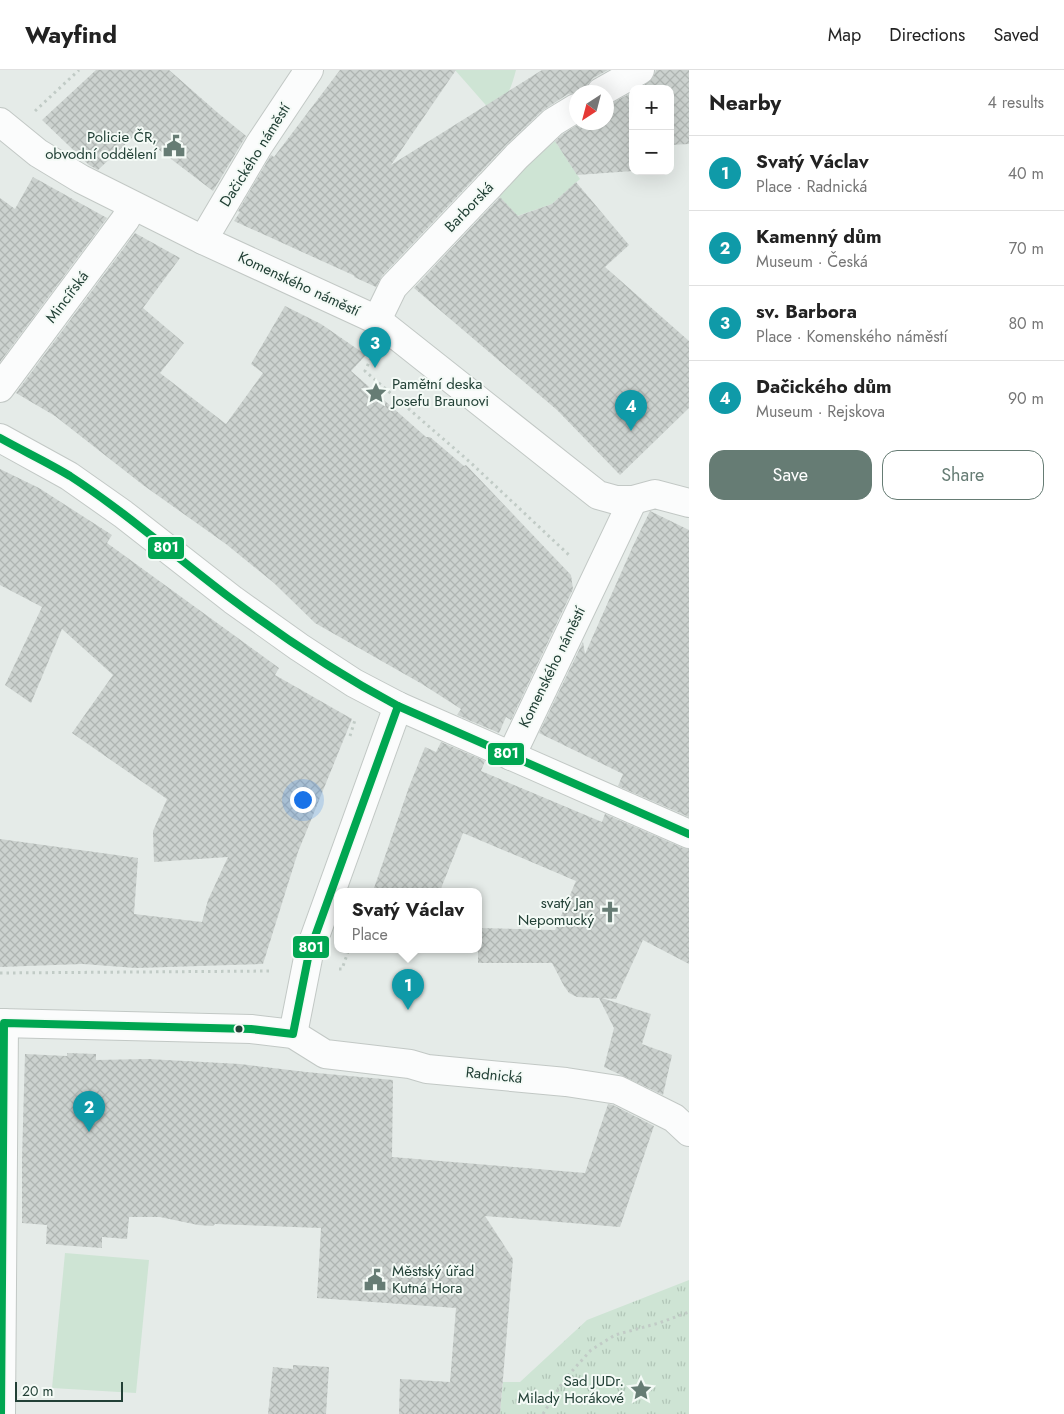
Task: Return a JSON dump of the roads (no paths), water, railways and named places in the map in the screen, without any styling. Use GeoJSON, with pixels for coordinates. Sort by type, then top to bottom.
{"type":"FeatureCollection","features":[{"type":"Feature","properties":{"kind":"street","name":"Dačického náměstí"},"geometry":{"type":"LineString","coordinates":[[203,240],[258,145],[309,70]]}},
{"type":"Feature","properties":{"kind":"street"},"geometry":{"type":"LineString","coordinates":[[613,85],[640,70]]}},
{"type":"Feature","properties":{"kind":"street","name":"Barborská"},"geometry":{"type":"LineString","coordinates":[[377,320],[394,287],[417,260],[517,156],[553,122],[569,112]]}},
{"type":"Feature","properties":{"kind":"street","name":"Komenského náměstí"},"geometry":{"type":"LineString","coordinates":[[6,127],[38,153],[81,179],[203,240],[377,320],[598,495],[616,500],[633,500],[511,756]]}},
{"type":"Feature","properties":{"kind":"street","name":"Mincířská"},"geometry":{"type":"LineString","coordinates":[[0,388],[125,220],[133,206]]}},
{"type":"Feature","properties":{"kind":"street"},"geometry":{"type":"LineString","coordinates":[[0,438],[69,476],[123,514],[233,600],[354,683],[398,706],[689,834]]}},
{"type":"Feature","properties":{"kind":"street"},"geometry":{"type":"LineString","coordinates":[[633,500],[655,494],[689,503]]}},
{"type":"Feature","properties":{"kind":"street"},"geometry":{"type":"LineString","coordinates":[[1,1414],[2,1023],[251,1029],[293,1034],[309,953],[398,706]]}},
{"type":"Feature","properties":{"kind":"street","name":"Radnická"},"geometry":{"type":"LineString","coordinates":[[293,1034],[325,1054],[410,1064],[427,1069],[566,1082],[618,1090],[674,1118],[689,1132]]}},
{"type":"Feature","properties":{"kind":"place","name":"Policie ČR, obvodní oddělení"},"geometry":{"type":"Point","coordinates":[174,146]}},
{"type":"Feature","properties":{"kind":"place","name":"sv. Barbora"},"geometry":{"type":"Point","coordinates":[375,368]}},
{"type":"Feature","properties":{"kind":"place","name":"Pamětní deska Josefu Braunovi"},"geometry":{"type":"Point","coordinates":[376,393]}},
{"type":"Feature","properties":{"kind":"place","name":"Dačického dům"},"geometry":{"type":"Point","coordinates":[631,431]}},
{"type":"Feature","properties":{"kind":"place","name":"svatý Jan Nepomucký"},"geometry":{"type":"Point","coordinates":[610,912]}},
{"type":"Feature","properties":{"kind":"place","name":"Svatý Václav"},"geometry":{"type":"Point","coordinates":[408,1010]}},
{"type":"Feature","properties":{"kind":"place","name":"Kamenný dům"},"geometry":{"type":"Point","coordinates":[89,1132]}},
{"type":"Feature","properties":{"kind":"place","name":"Městský úřad Kutná Hora"},"geometry":{"type":"Point","coordinates":[375,1280]}},
{"type":"Feature","properties":{"kind":"place","name":"Sad JUDr. Milady Horákové"},"geometry":{"type":"Point","coordinates":[641,1390]}}]}
